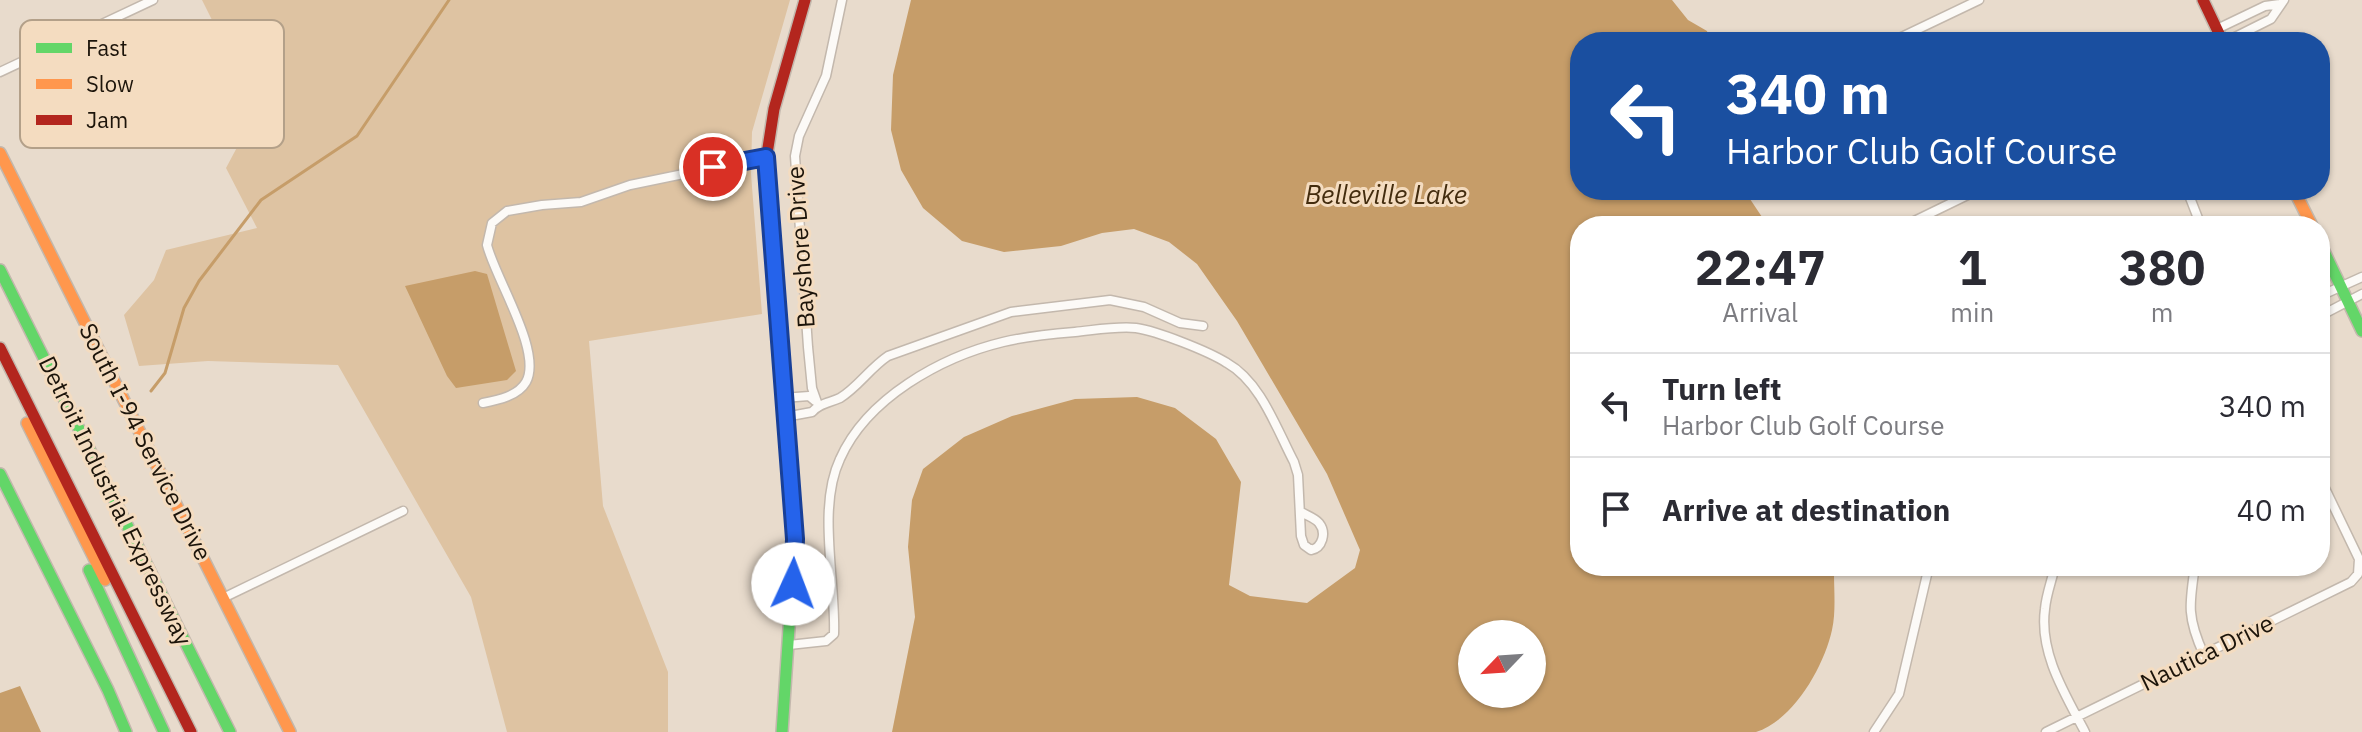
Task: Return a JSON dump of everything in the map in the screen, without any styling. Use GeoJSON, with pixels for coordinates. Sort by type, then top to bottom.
{"type":"FeatureCollection","features":[{"type":"Feature","properties":{"kind":"main road"},"geometry":{"type":"LineString","coordinates":[[782,732],[795,554],[766,157],[774,109],[805,0]]}},
{"type":"Feature","properties":{"kind":"main road"},"geometry":{"type":"LineString","coordinates":[[2203,0],[2219,32]]}},
{"type":"Feature","properties":{"kind":"main road","name":"South I-94 Service Drive"},"geometry":{"type":"LineString","coordinates":[[0,153],[290,732]]}},
{"type":"Feature","properties":{"kind":"main road"},"geometry":{"type":"LineString","coordinates":[[2330,264],[2362,331]]}},
{"type":"Feature","properties":{"kind":"main road","name":"Detroit Industrial Expressway"},"geometry":{"type":"LineString","coordinates":[[0,270],[230,732]]}},
{"type":"Feature","properties":{"kind":"main road"},"geometry":{"type":"LineString","coordinates":[[0,348],[191,732]]}},
{"type":"Feature","properties":{"kind":"main road","name":"Detroit Industrial Expressway"},"geometry":{"type":"LineString","coordinates":[[0,369],[180,732]]}},
{"type":"Feature","properties":{"kind":"main road"},"geometry":{"type":"LineString","coordinates":[[44,458],[84,559],[164,732]]}},
{"type":"Feature","properties":{"kind":"main road"},"geometry":{"type":"LineString","coordinates":[[0,474],[126,732]]}},
{"type":"Feature","properties":{"kind":"street"},"geometry":{"type":"LineString","coordinates":[[110,20],[153,0]]}},
{"type":"Feature","properties":{"kind":"street","name":"Bayshore Drive"},"geometry":{"type":"LineString","coordinates":[[818,405],[812,388],[808,347],[795,156],[799,136],[826,76],[842,0]]}},
{"type":"Feature","properties":{"kind":"street"},"geometry":{"type":"LineString","coordinates":[[1912,32],[1979,0]]}},
{"type":"Feature","properties":{"kind":"street"},"geometry":{"type":"LineString","coordinates":[[2217,29],[2265,6],[2282,2]]}},
{"type":"Feature","properties":{"kind":"street"},"geometry":{"type":"LineString","coordinates":[[2244,32],[2271,19],[2282,2]]}},
{"type":"Feature","properties":{"kind":"street"},"geometry":{"type":"LineString","coordinates":[[0,72],[20,63]]}},
{"type":"Feature","properties":{"kind":"street"},"geometry":{"type":"LineString","coordinates":[[483,403],[515,392],[526,383],[529,373],[527,346],[487,245],[489,231],[499,216],[519,208],[581,202],[630,185],[766,157]]}},
{"type":"Feature","properties":{"kind":"street"},"geometry":{"type":"LineString","coordinates":[[1925,216],[1957,200]]}},
{"type":"Feature","properties":{"kind":"street"},"geometry":{"type":"LineString","coordinates":[[2330,292],[2362,277]]}},
{"type":"Feature","properties":{"kind":"street"},"geometry":{"type":"LineString","coordinates":[[2330,311],[2362,294]]}},
{"type":"Feature","properties":{"kind":"street"},"geometry":{"type":"LineString","coordinates":[[785,417],[812,412],[818,405],[843,396],[872,366],[888,356],[1011,312],[1110,300],[1144,307],[1180,323],[1203,326]]}},
{"type":"Feature","properties":{"kind":"street"},"geometry":{"type":"LineString","coordinates":[[789,645],[826,641],[834,634],[830,494],[838,463],[851,439],[872,414],[918,378],[959,357],[1002,342],[1099,329],[1139,328],[1227,362],[1243,375],[1256,392],[1294,462],[1301,512]]}},
{"type":"Feature","properties":{"kind":"street"},"geometry":{"type":"LineString","coordinates":[[783,398],[809,396],[818,405]]}},
{"type":"Feature","properties":{"kind":"street"},"geometry":{"type":"LineString","coordinates":[[2330,499],[2360,567]]}},
{"type":"Feature","properties":{"kind":"street"},"geometry":{"type":"LineString","coordinates":[[223,598],[403,511]]}},
{"type":"Feature","properties":{"kind":"street","name":"Nautica Drive"},"geometry":{"type":"LineString","coordinates":[[2046,732],[2351,582],[2360,567]]}},
{"type":"Feature","properties":{"kind":"street"},"geometry":{"type":"LineString","coordinates":[[1874,732],[1899,694],[1927,576]]}},
{"type":"Feature","properties":{"kind":"street"},"geometry":{"type":"LineString","coordinates":[[2053,576],[2045,609],[2044,635],[2049,658],[2085,732]]}},
{"type":"Feature","properties":{"kind":"street"},"geometry":{"type":"LineString","coordinates":[[2193,576],[2189,602],[2191,627],[2204,655]]}},
{"type":"Feature","properties":{"kind":"shaded area"},"geometry":{"type":"Polygon","coordinates":[[[202,0],[790,0],[752,132],[751,174],[762,314],[589,341],[603,506],[668,672],[668,732],[507,732],[471,597],[338,365],[208,361],[139,366],[124,315],[154,280],[166,250],[257,228],[226,168],[237,148],[284,148],[284,20],[212,20],[202,0]]]}},
{"type":"Feature","properties":{"kind":"water","name":"Belleville Lake"},"geometry":{"type":"Polygon","coordinates":[[[911,0],[1672,0],[1688,20],[1707,32],[1570,32],[1570,200],[1751,200],[1761,216],[1570,216],[1570,576],[1834,576],[1832,630],[1814,675],[1783,716],[1756,732],[892,732],[915,617],[908,547],[912,500],[923,469],[964,437],[1012,416],[1075,399],[1137,397],[1175,408],[1216,439],[1241,482],[1229,585],[1250,596],[1307,603],[1355,568],[1360,550],[1327,474],[1237,321],[1197,264],[1169,242],[1134,229],[1102,233],[1061,246],[1004,252],[962,241],[923,208],[901,170],[891,130],[893,75],[911,0]]]}},
{"type":"Feature","properties":{"kind":"water"},"geometry":{"type":"Polygon","coordinates":[[[475,271],[487,274],[516,371],[507,380],[456,388],[447,376],[405,286],[475,271]]]}},
{"type":"Feature","properties":{"kind":"water"},"geometry":{"type":"Polygon","coordinates":[[[20,686],[41,732],[0,732],[0,693],[20,686]]]}},
{"type":"Feature","properties":{"kind":"waterway"},"geometry":{"type":"LineString","coordinates":[[151,391],[165,373],[184,308],[199,281],[261,200],[357,136],[449,0]]}},
{"type":"Feature","properties":{"kind":"traffic: fast"},"geometry":{"type":"LineString","coordinates":[[2330,264],[2362,331]]}},
{"type":"Feature","properties":{"kind":"traffic: fast"},"geometry":{"type":"LineString","coordinates":[[0,270],[230,732]]}},
{"type":"Feature","properties":{"kind":"traffic: fast"},"geometry":{"type":"LineString","coordinates":[[782,732],[795,539],[785,421]]}},
{"type":"Feature","properties":{"kind":"traffic: fast"},"geometry":{"type":"LineString","coordinates":[[0,474],[126,732]]}},
{"type":"Feature","properties":{"kind":"traffic: fast"},"geometry":{"type":"LineString","coordinates":[[89,570],[164,732]]}},
{"type":"Feature","properties":{"kind":"traffic: slow"},"geometry":{"type":"LineString","coordinates":[[0,153],[290,732]]}},
{"type":"Feature","properties":{"kind":"traffic: slow"},"geometry":{"type":"LineString","coordinates":[[2299,200],[2307,216]]}},
{"type":"Feature","properties":{"kind":"traffic: slow"},"geometry":{"type":"LineString","coordinates":[[27,423],[105,580]]}},
{"type":"Feature","properties":{"kind":"traffic: jam"},"geometry":{"type":"LineString","coordinates":[[785,421],[765,167],[774,109],[805,0]]}},
{"type":"Feature","properties":{"kind":"traffic: jam"},"geometry":{"type":"LineString","coordinates":[[2203,0],[2218,32]]}},
{"type":"Feature","properties":{"kind":"traffic: jam"},"geometry":{"type":"LineString","coordinates":[[0,348],[191,732]]}},
{"type":"Feature","properties":{"kind":"route"},"geometry":{"type":"LineString","coordinates":[[713,167],[766,157],[795,539],[793,584]]}}]}
